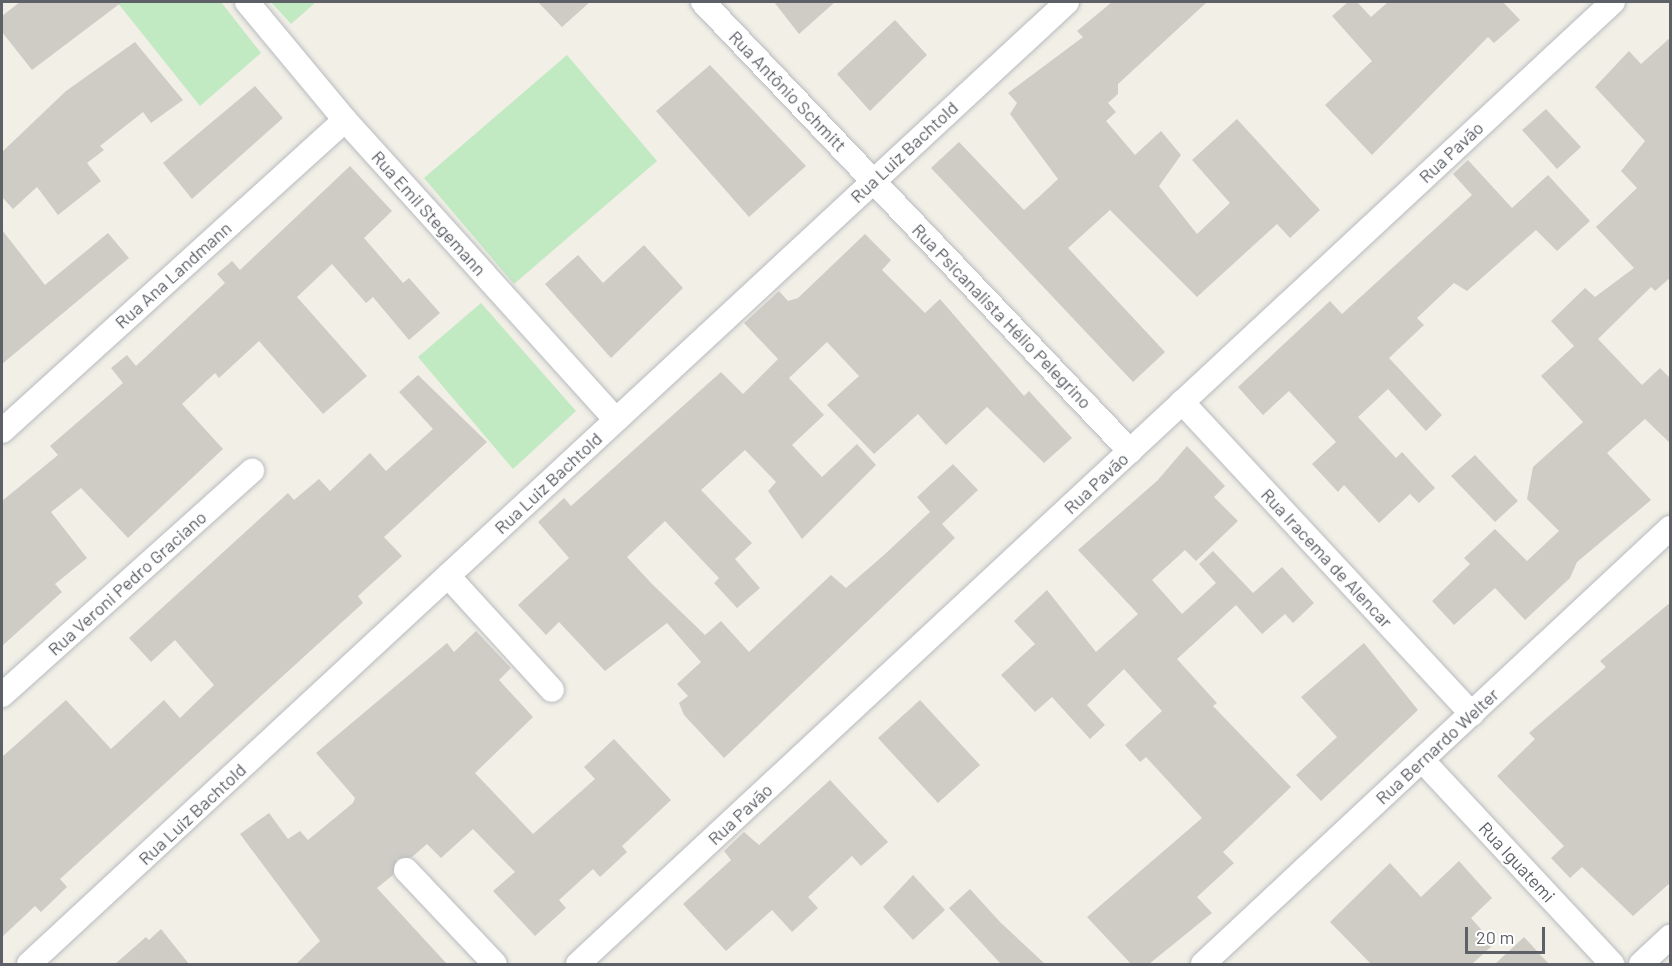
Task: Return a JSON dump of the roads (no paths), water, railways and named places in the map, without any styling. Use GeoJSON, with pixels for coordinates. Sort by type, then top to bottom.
{"type":"FeatureCollection","features":[{"type":"Feature","properties":{"kind":"street","name":"Rua Emil Stegemann"},"geometry":{"type":"LineString","coordinates":[[247,2],[345,120],[616,420]]}},
{"type":"Feature","properties":{"kind":"street","name":"Rua Antônio Schmitt"},"geometry":{"type":"LineString","coordinates":[[703,2],[874,181]]}},
{"type":"Feature","properties":{"kind":"street","name":"Rua Luiz Bachtold"},"geometry":{"type":"LineString","coordinates":[[29,964],[1067,2]]}},
{"type":"Feature","properties":{"kind":"street","name":"Rua Pavão"},"geometry":{"type":"LineString","coordinates":[[578,964],[1613,2]]}},
{"type":"Feature","properties":{"kind":"street","name":"Rua Ana Landmann"},"geometry":{"type":"LineString","coordinates":[[2,430],[345,120]]}},
{"type":"Feature","properties":{"kind":"street","name":"Rua Psicanalista Hélio Pelegrino"},"geometry":{"type":"LineString","coordinates":[[874,181],[1130,451]]}},
{"type":"Feature","properties":{"kind":"street","name":"Rua Iracema de Alencar"},"geometry":{"type":"LineString","coordinates":[[1182,402],[1472,714]]}},
{"type":"Feature","properties":{"kind":"street","name":"Rua Veroni Pedro Graciano"},"geometry":{"type":"LineString","coordinates":[[2,695],[252,471]]}},
{"type":"Feature","properties":{"kind":"street","name":"Rua Bernardo Welter"},"geometry":{"type":"LineString","coordinates":[[1203,964],[1671,528]]}},
{"type":"Feature","properties":{"kind":"street"},"geometry":{"type":"LineString","coordinates":[[447,576],[552,690]]}},
{"type":"Feature","properties":{"kind":"street","name":"Rua Iguatemi"},"geometry":{"type":"LineString","coordinates":[[1422,760],[1612,964]]}},
{"type":"Feature","properties":{"kind":"street"},"geometry":{"type":"LineString","coordinates":[[406,870],[495,964]]}},
{"type":"Feature","properties":{"kind":"street"},"geometry":{"type":"LineString","coordinates":[[1641,964],[1671,937]]}}]}
